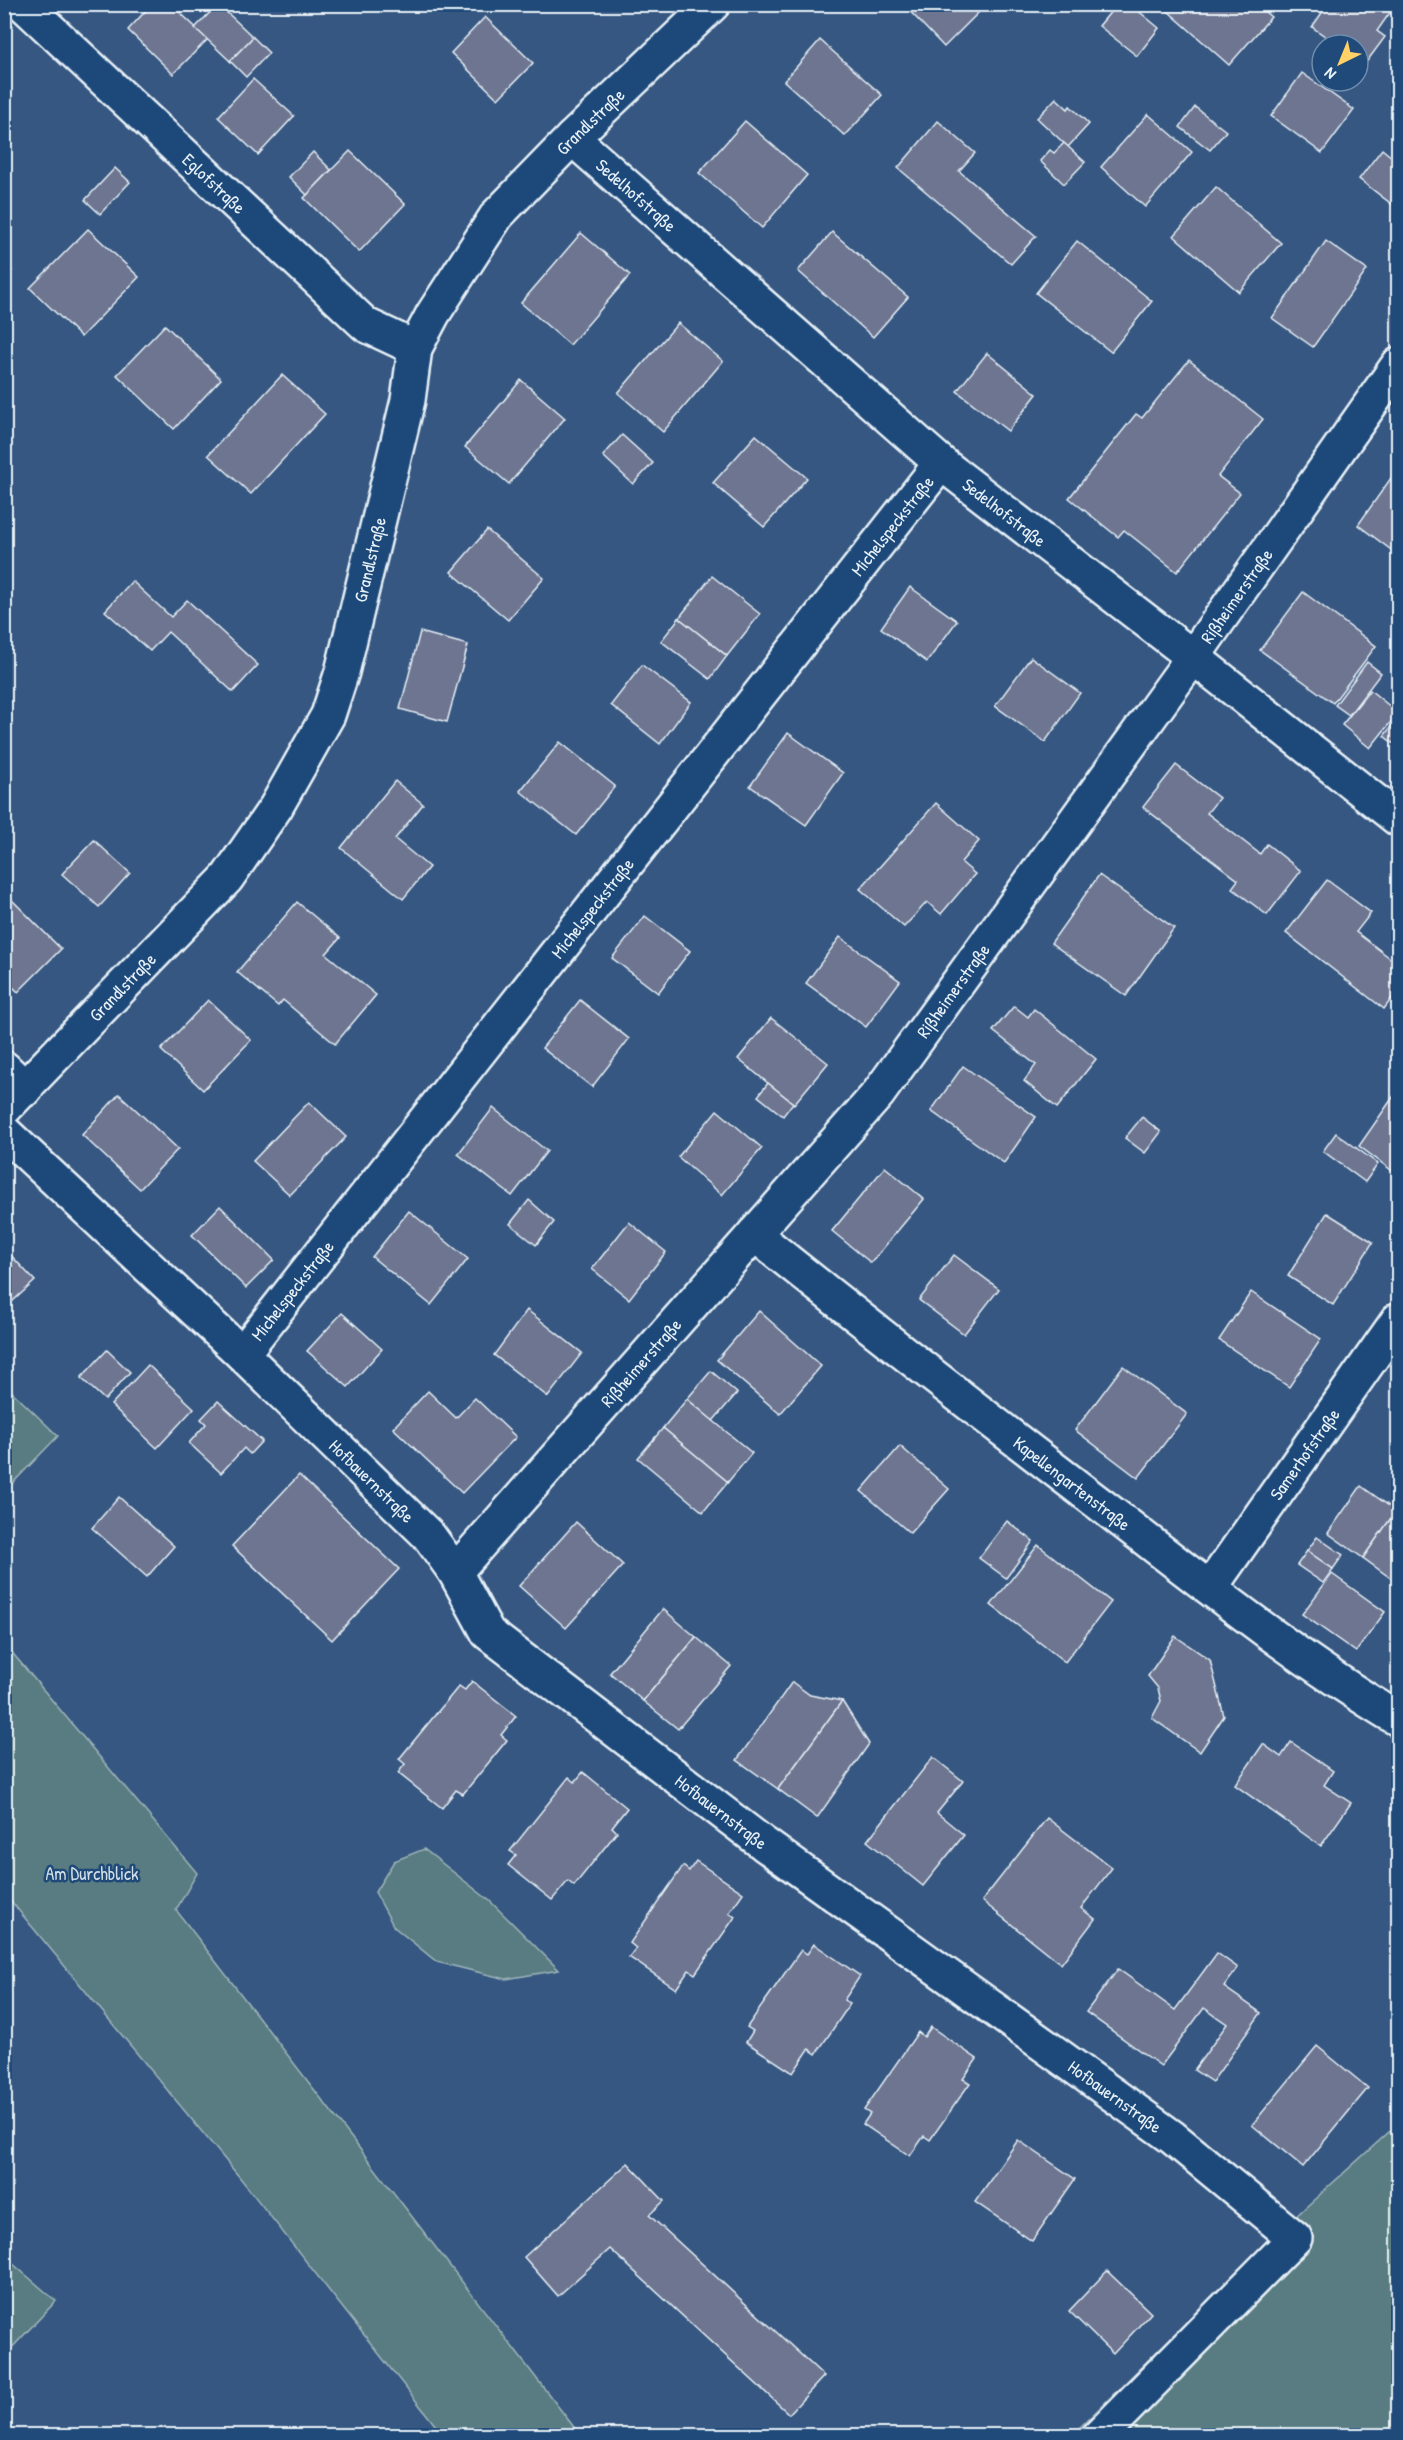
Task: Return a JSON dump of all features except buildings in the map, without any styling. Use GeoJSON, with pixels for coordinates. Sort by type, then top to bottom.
{"type":"FeatureCollection","features":[{"type":"Feature","properties":{"kind":"street","name":"Eglofstraße"},"geometry":{"type":"LineString","coordinates":[[23,4],[366,325],[415,348]]}},
{"type":"Feature","properties":{"kind":"street","name":"Grandlstraße"},"geometry":{"type":"LineString","coordinates":[[12,1089],[226,878],[276,807],[328,715],[342,672],[403,420],[415,348],[433,314],[497,215],[572,138],[713,4]]}},
{"type":"Feature","properties":{"kind":"street","name":"Sedelhofstraße"},"geometry":{"type":"LineString","coordinates":[[572,138],[941,463],[1193,657],[1398,819]]}},
{"type":"Feature","properties":{"kind":"street","name":"Rißheimerstraße"},"geometry":{"type":"LineString","coordinates":[[455,1572],[878,1094],[1193,657],[1398,365]]}},
{"type":"Feature","properties":{"kind":"street","name":"Michelspeckstraße"},"geometry":{"type":"LineString","coordinates":[[242,1354],[941,463]]}},
{"type":"Feature","properties":{"kind":"street","name":"Hofbauernstraße"},"geometry":{"type":"LineString","coordinates":[[4,1132],[242,1354],[429,1536],[455,1572],[488,1633],[764,1844],[1172,2137],[1295,2238],[1099,2436]]}},
{"type":"Feature","properties":{"kind":"street","name":"Kapellengartenstraße"},"geometry":{"type":"LineString","coordinates":[[754,1234],[937,1381],[1210,1588],[1348,1689],[1398,1719]]}},
{"type":"Feature","properties":{"kind":"street","name":"Samerhofstraße"},"geometry":{"type":"LineString","coordinates":[[1210,1588],[1398,1320]]}},
{"type":"Feature","properties":{"kind":"green space"},"geometry":{"type":"Polygon","coordinates":[[[5,1385],[58,1436],[4,1491],[5,1385]]]}},
{"type":"Feature","properties":{"kind":"green space","name":"Am Durchblick"},"geometry":{"type":"Polygon","coordinates":[[[4,1643],[197,1873],[176,1910],[580,2435],[443,2435],[241,2179],[5,1894],[4,1643]]]}},
{"type":"Feature","properties":{"kind":"green space"},"geometry":{"type":"Polygon","coordinates":[[[424,1849],[490,1901],[559,1970],[506,1979],[437,1962],[394,1927],[375,1892],[394,1861],[424,1849]]]}},
{"type":"Feature","properties":{"kind":"green space"},"geometry":{"type":"Polygon","coordinates":[[[1398,2124],[1398,2435],[1071,2436],[1285,2226],[1398,2124]]]}},
{"type":"Feature","properties":{"kind":"green space"},"geometry":{"type":"Polygon","coordinates":[[[5,2257],[56,2301],[5,2355],[5,2257]]]}}]}
